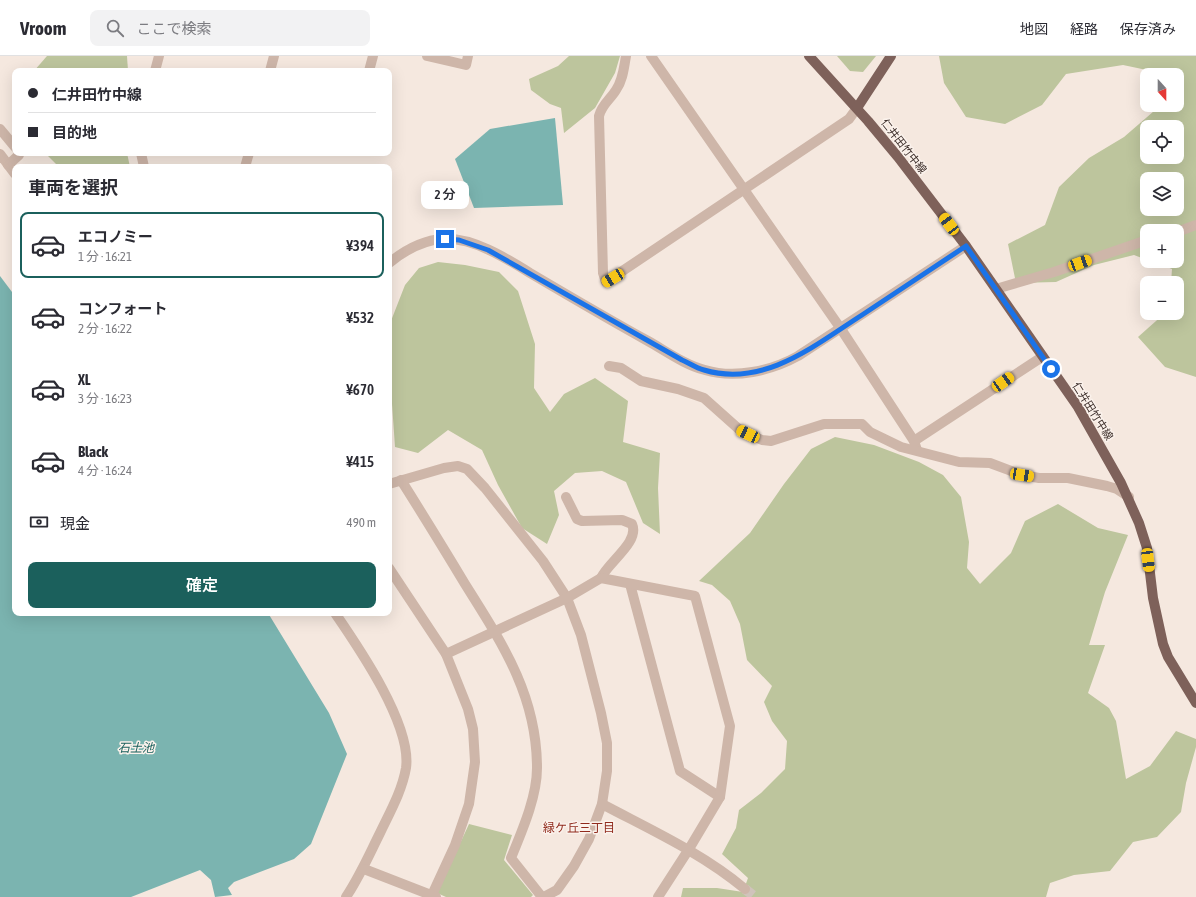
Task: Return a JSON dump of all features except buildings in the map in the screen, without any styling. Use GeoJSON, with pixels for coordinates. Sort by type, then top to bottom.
{"type":"FeatureCollection","features":[{"type":"Feature","properties":{"kind":"main road","name":"仁井田竹中線"},"geometry":{"type":"LineString","coordinates":[[809,56],[857,108],[898,157],[966,246],[1078,407],[1129,497],[1139,523],[1146,548],[1153,598],[1163,644],[1168,657],[1196,703]]}},
{"type":"Feature","properties":{"kind":"main road"},"geometry":{"type":"LineString","coordinates":[[857,108],[891,56]]}},
{"type":"Feature","properties":{"kind":"street"},"geometry":{"type":"LineString","coordinates":[[156,68],[159,56]]}},
{"type":"Feature","properties":{"kind":"street"},"geometry":{"type":"LineString","coordinates":[[271,68],[274,56]]}},
{"type":"Feature","properties":{"kind":"street"},"geometry":{"type":"LineString","coordinates":[[370,68],[373,56]]}},
{"type":"Feature","properties":{"kind":"street"},"geometry":{"type":"LineString","coordinates":[[427,56],[466,65],[468,56]]}},
{"type":"Feature","properties":{"kind":"street"},"geometry":{"type":"LineString","coordinates":[[626,56],[620,83],[616,92],[606,101],[598,116],[602,273],[606,282],[849,118],[857,108]]}},
{"type":"Feature","properties":{"kind":"street"},"geometry":{"type":"LineString","coordinates":[[651,56],[840,329],[916,446]]}},
{"type":"Feature","properties":{"kind":"street"},"geometry":{"type":"LineString","coordinates":[[0,129],[12,143]]}},
{"type":"Feature","properties":{"kind":"street"},"geometry":{"type":"LineString","coordinates":[[0,154],[12,170]]}},
{"type":"Feature","properties":{"kind":"street"},"geometry":{"type":"LineString","coordinates":[[8,165],[18,156]]}},
{"type":"Feature","properties":{"kind":"street"},"geometry":{"type":"LineString","coordinates":[[1184,229],[1196,225]]}},
{"type":"Feature","properties":{"kind":"street"},"geometry":{"type":"LineString","coordinates":[[392,261],[403,252],[430,240],[459,240],[488,250],[510,260],[576,301],[682,360],[704,370],[725,373],[748,373],[786,363],[966,246]]}},
{"type":"Feature","properties":{"kind":"street"},"geometry":{"type":"LineString","coordinates":[[996,289],[1054,272],[1140,242]]}},
{"type":"Feature","properties":{"kind":"street"},"geometry":{"type":"LineString","coordinates":[[916,446],[1042,356]]}},
{"type":"Feature","properties":{"kind":"street"},"geometry":{"type":"LineString","coordinates":[[610,366],[621,368],[641,381],[678,389],[704,398],[741,431],[762,440],[771,441],[824,424],[862,424],[870,432],[901,447],[916,446],[959,462],[990,463],[1022,475],[1039,478],[1068,478],[1107,486],[1117,489],[1129,497]]}},
{"type":"Feature","properties":{"kind":"street"},"geometry":{"type":"LineString","coordinates":[[392,483],[401,480],[444,468],[458,466],[467,469],[486,488],[539,555],[567,598],[581,635],[607,743],[607,771],[602,804],[589,839],[574,866],[557,890],[543,897],[511,858],[529,812],[537,769],[534,723],[518,674],[495,631],[401,480]]}},
{"type":"Feature","properties":{"kind":"street"},"geometry":{"type":"LineString","coordinates":[[446,654],[567,598],[601,578],[604,570],[625,549],[633,537],[634,528],[632,524],[622,520],[582,521],[577,519],[566,497]]}},
{"type":"Feature","properties":{"kind":"street"},"geometry":{"type":"LineString","coordinates":[[364,869],[433,896],[455,845],[469,804],[475,762],[473,729],[468,709],[446,654],[392,573]]}},
{"type":"Feature","properties":{"kind":"street"},"geometry":{"type":"LineString","coordinates":[[601,578],[695,596],[730,726],[720,797],[689,850],[658,897]]}},
{"type":"Feature","properties":{"kind":"street"},"geometry":{"type":"LineString","coordinates":[[630,584],[680,771],[720,797]]}},
{"type":"Feature","properties":{"kind":"street"},"geometry":{"type":"LineString","coordinates":[[337,616],[368,664],[391,707],[400,725],[406,752],[406,767],[398,795],[364,869],[346,897]]}},
{"type":"Feature","properties":{"kind":"street"},"geometry":{"type":"LineString","coordinates":[[602,804],[689,850],[724,871],[745,889]]}},
{"type":"Feature","properties":{"kind":"green space"},"geometry":{"type":"Polygon","coordinates":[[[47,56],[127,56],[128,68],[37,68],[47,56]]]}},
{"type":"Feature","properties":{"kind":"green space"},"geometry":{"type":"Polygon","coordinates":[[[569,56],[620,56],[615,73],[595,108],[564,133],[561,108],[550,104],[531,90],[529,79],[558,66],[569,56]]]}},
{"type":"Feature","properties":{"kind":"green space"},"geometry":{"type":"Polygon","coordinates":[[[837,56],[876,56],[863,72],[850,71],[837,56]]]}},
{"type":"Feature","properties":{"kind":"green space"},"geometry":{"type":"Polygon","coordinates":[[[939,56],[1196,56],[1196,377],[1165,367],[1138,337],[1157,320],[1184,320],[1184,276],[1172,276],[1172,269],[1169,268],[1184,268],[1184,224],[1140,224],[1140,257],[1134,255],[1094,265],[1056,282],[1016,283],[1008,244],[1045,225],[1059,187],[1089,158],[1124,137],[1140,123],[1140,164],[1184,164],[1184,120],[1144,120],[1153,112],[1184,112],[1184,68],[1140,69],[1123,65],[1066,74],[1042,105],[1005,124],[966,117],[944,83],[939,56]]]}},
{"type":"Feature","properties":{"kind":"green space"},"geometry":{"type":"Polygon","coordinates":[[[48,156],[128,156],[129,164],[56,164],[48,156]]]}},
{"type":"Feature","properties":{"kind":"green space"},"geometry":{"type":"Polygon","coordinates":[[[438,262],[465,265],[499,272],[518,291],[535,344],[534,388],[550,412],[564,394],[595,378],[628,401],[623,442],[660,453],[658,488],[660,534],[643,523],[626,482],[602,471],[575,473],[554,491],[559,515],[547,544],[522,528],[498,485],[482,450],[448,430],[418,453],[395,447],[392,404],[392,318],[405,285],[419,268],[438,262]]]}},
{"type":"Feature","properties":{"kind":"green space"},"geometry":{"type":"Polygon","coordinates":[[[835,437],[874,445],[919,462],[943,475],[961,497],[969,542],[967,568],[980,584],[1011,553],[1025,521],[1058,504],[1098,528],[1128,535],[1105,592],[1089,645],[1105,645],[1088,693],[1109,708],[1116,721],[1126,779],[1150,766],[1176,731],[1196,739],[1196,747],[1186,783],[1181,812],[1157,837],[1133,842],[1110,871],[1074,875],[1050,883],[1046,897],[681,897],[683,888],[717,888],[743,892],[748,878],[722,854],[736,828],[739,810],[761,793],[785,769],[787,741],[772,721],[764,702],[772,686],[747,660],[740,624],[730,601],[712,585],[699,581],[750,533],[784,484],[811,449],[835,437]]]}},
{"type":"Feature","properties":{"kind":"green space"},"geometry":{"type":"Polygon","coordinates":[[[469,824],[512,835],[504,860],[533,895],[531,897],[446,897],[437,893],[469,824]]]}},
{"type":"Feature","properties":{"kind":"water"},"geometry":{"type":"Polygon","coordinates":[[[555,118],[563,205],[474,208],[455,159],[490,129],[555,118]]]}},
{"type":"Feature","properties":{"kind":"water","name":"石土池"},"geometry":{"type":"Polygon","coordinates":[[[0,276],[12,292],[12,616],[270,616],[329,713],[347,754],[311,844],[294,859],[234,882],[228,888],[232,895],[215,897],[211,880],[200,870],[131,897],[0,897],[0,276]]]}},
{"type":"Feature","properties":{"kind":"tunnel"},"geometry":{"type":"LineString","coordinates":[[745,889],[755,897]]}},
{"type":"Feature","properties":{"kind":"district","name":"緑ケ丘三丁目"},"geometry":{"type":"Point","coordinates":[579,828]}},
{"type":"Feature","properties":{"kind":"route"},"geometry":{"type":"LineString","coordinates":[[445,239],[459,240],[488,250],[510,260],[576,301],[682,360],[704,370],[725,373],[748,373],[786,363],[828,338],[966,246],[1051,369]]}}]}
